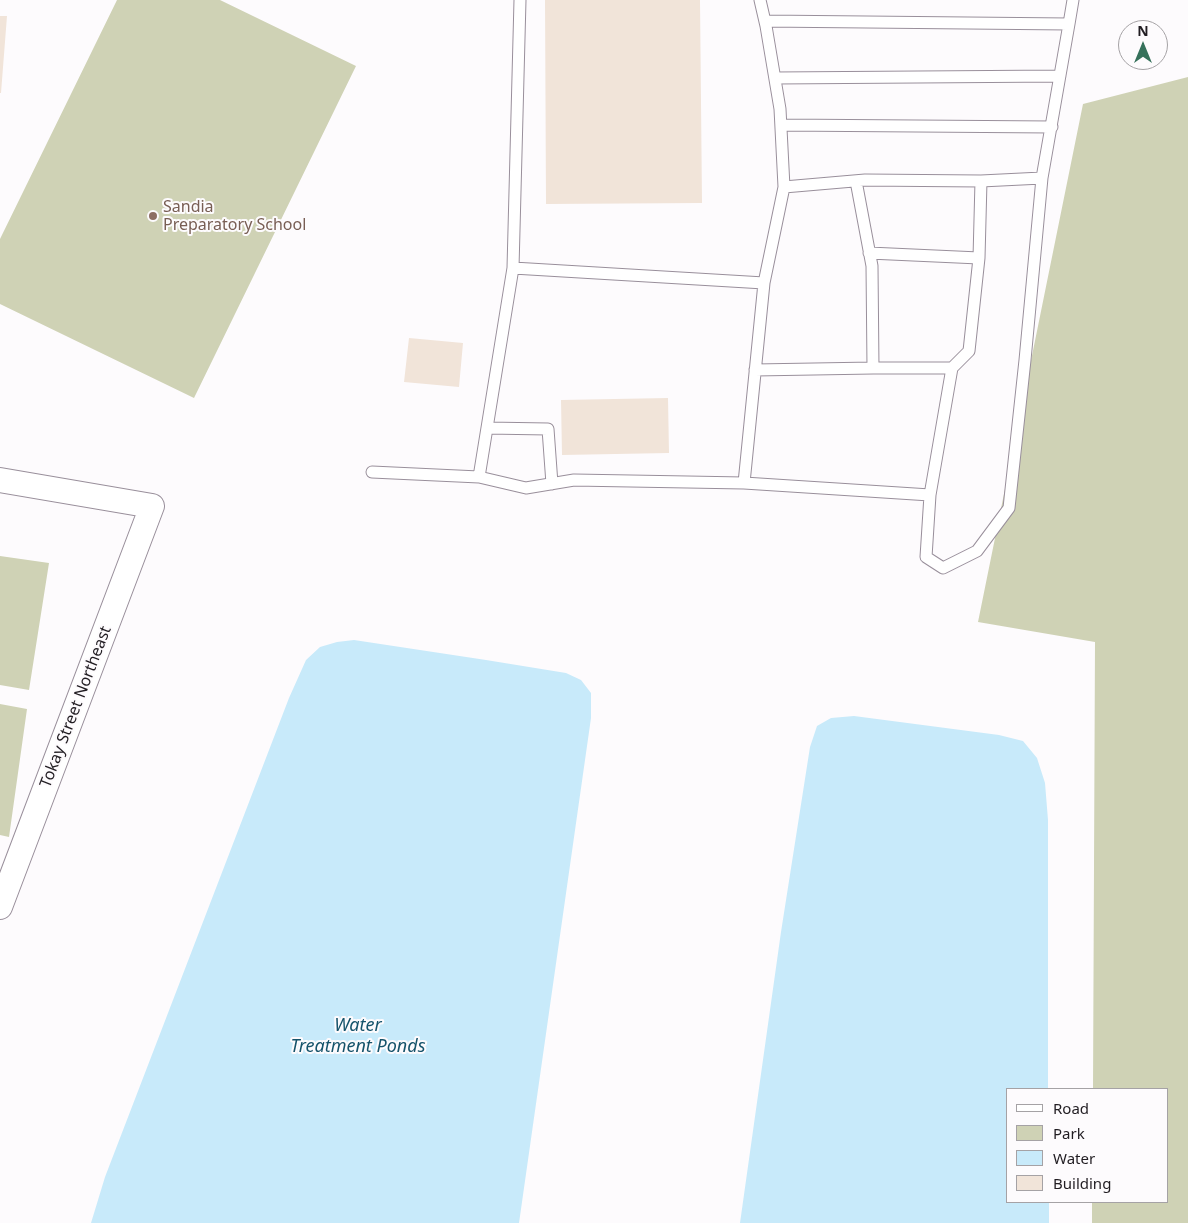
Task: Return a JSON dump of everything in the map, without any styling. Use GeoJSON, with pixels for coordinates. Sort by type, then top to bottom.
{"type":"FeatureCollection","features":[{"type":"Feature","properties":{"kind":"street","name":"Tokay Street Northeast"},"geometry":{"type":"LineString","coordinates":[[0,480],[152,506],[0,907]]}},
{"type":"Feature","properties":{"kind":"lane"},"geometry":{"type":"LineString","coordinates":[[479,477],[513,268],[520,0]]}},
{"type":"Feature","properties":{"kind":"lane"},"geometry":{"type":"LineString","coordinates":[[744,483],[764,283],[784,187],[780,109],[760,0]]}},
{"type":"Feature","properties":{"kind":"lane"},"geometry":{"type":"LineString","coordinates":[[981,181],[979,258],[968,351],[952,368],[930,495],[926,557],[943,568],[976,551],[1009,508],[1042,178],[1074,0]]}},
{"type":"Feature","properties":{"kind":"lane"},"geometry":{"type":"LineString","coordinates":[[765,21],[1069,24]]}},
{"type":"Feature","properties":{"kind":"lane"},"geometry":{"type":"LineString","coordinates":[[775,78],[1060,76]]}},
{"type":"Feature","properties":{"kind":"lane"},"geometry":{"type":"LineString","coordinates":[[781,125],[1052,127]]}},
{"type":"Feature","properties":{"kind":"lane"},"geometry":{"type":"LineString","coordinates":[[784,187],[856,181],[981,181],[1042,178]]}},
{"type":"Feature","properties":{"kind":"lane"},"geometry":{"type":"LineString","coordinates":[[856,181],[872,266],[873,368]]}},
{"type":"Feature","properties":{"kind":"lane"},"geometry":{"type":"LineString","coordinates":[[869,253],[979,258]]}},
{"type":"Feature","properties":{"kind":"lane"},"geometry":{"type":"LineString","coordinates":[[513,268],[764,283]]}},
{"type":"Feature","properties":{"kind":"lane"},"geometry":{"type":"LineString","coordinates":[[755,370],[952,368]]}},
{"type":"Feature","properties":{"kind":"lane"},"geometry":{"type":"LineString","coordinates":[[487,428],[548,429],[552,484]]}},
{"type":"Feature","properties":{"kind":"lane"},"geometry":{"type":"LineString","coordinates":[[372,472],[479,477],[526,488],[574,480],[744,483],[930,495]]}},
{"type":"Feature","properties":{"kind":"green space","name":"Sandia Preparatory School"},"geometry":{"type":"Polygon","coordinates":[[[117,0],[220,0],[356,66],[194,398],[0,304],[0,239],[117,0]]]}},
{"type":"Feature","properties":{"kind":"green space"},"geometry":{"type":"Polygon","coordinates":[[[1188,77],[1188,1223],[1092,1223],[1092,1203],[1168,1203],[1168,1088],[1093,1088],[1095,642],[978,622],[1083,104],[1188,77]]]}},
{"type":"Feature","properties":{"kind":"green space"},"geometry":{"type":"Polygon","coordinates":[[[0,556],[49,563],[29,690],[0,685],[0,556]]]}},
{"type":"Feature","properties":{"kind":"green space"},"geometry":{"type":"Polygon","coordinates":[[[0,704],[27,709],[9,837],[0,835],[0,704]]]}},
{"type":"Feature","properties":{"kind":"water","name":"Water Treatment Ponds"},"geometry":{"type":"Polygon","coordinates":[[[354,640],[566,673],[581,680],[591,693],[591,718],[519,1223],[91,1223],[105,1177],[289,698],[306,660],[320,647],[354,640]]]}},
{"type":"Feature","properties":{"kind":"water"},"geometry":{"type":"Polygon","coordinates":[[[854,716],[999,735],[1023,741],[1037,758],[1045,783],[1048,820],[1048,1088],[1006,1088],[1006,1203],[1049,1203],[1049,1223],[740,1223],[781,932],[810,747],[817,726],[831,718],[854,716]]]}},
{"type":"Feature","properties":{"kind":"building"},"geometry":{"type":"Polygon","coordinates":[[[545,0],[700,0],[702,203],[546,204],[545,0]]]}},
{"type":"Feature","properties":{"kind":"building"},"geometry":{"type":"Polygon","coordinates":[[[0,16],[7,16],[1,93],[0,93],[0,16]]]}},
{"type":"Feature","properties":{"kind":"building"},"geometry":{"type":"Polygon","coordinates":[[[409,338],[463,343],[459,387],[404,382],[409,338]]]}},
{"type":"Feature","properties":{"kind":"building"},"geometry":{"type":"Polygon","coordinates":[[[668,398],[669,453],[562,455],[561,400],[668,398]]]}},
{"type":"Feature","properties":{"kind":"place","name":"Sandia Preparatory School"},"geometry":{"type":"Point","coordinates":[153,216]}}]}
